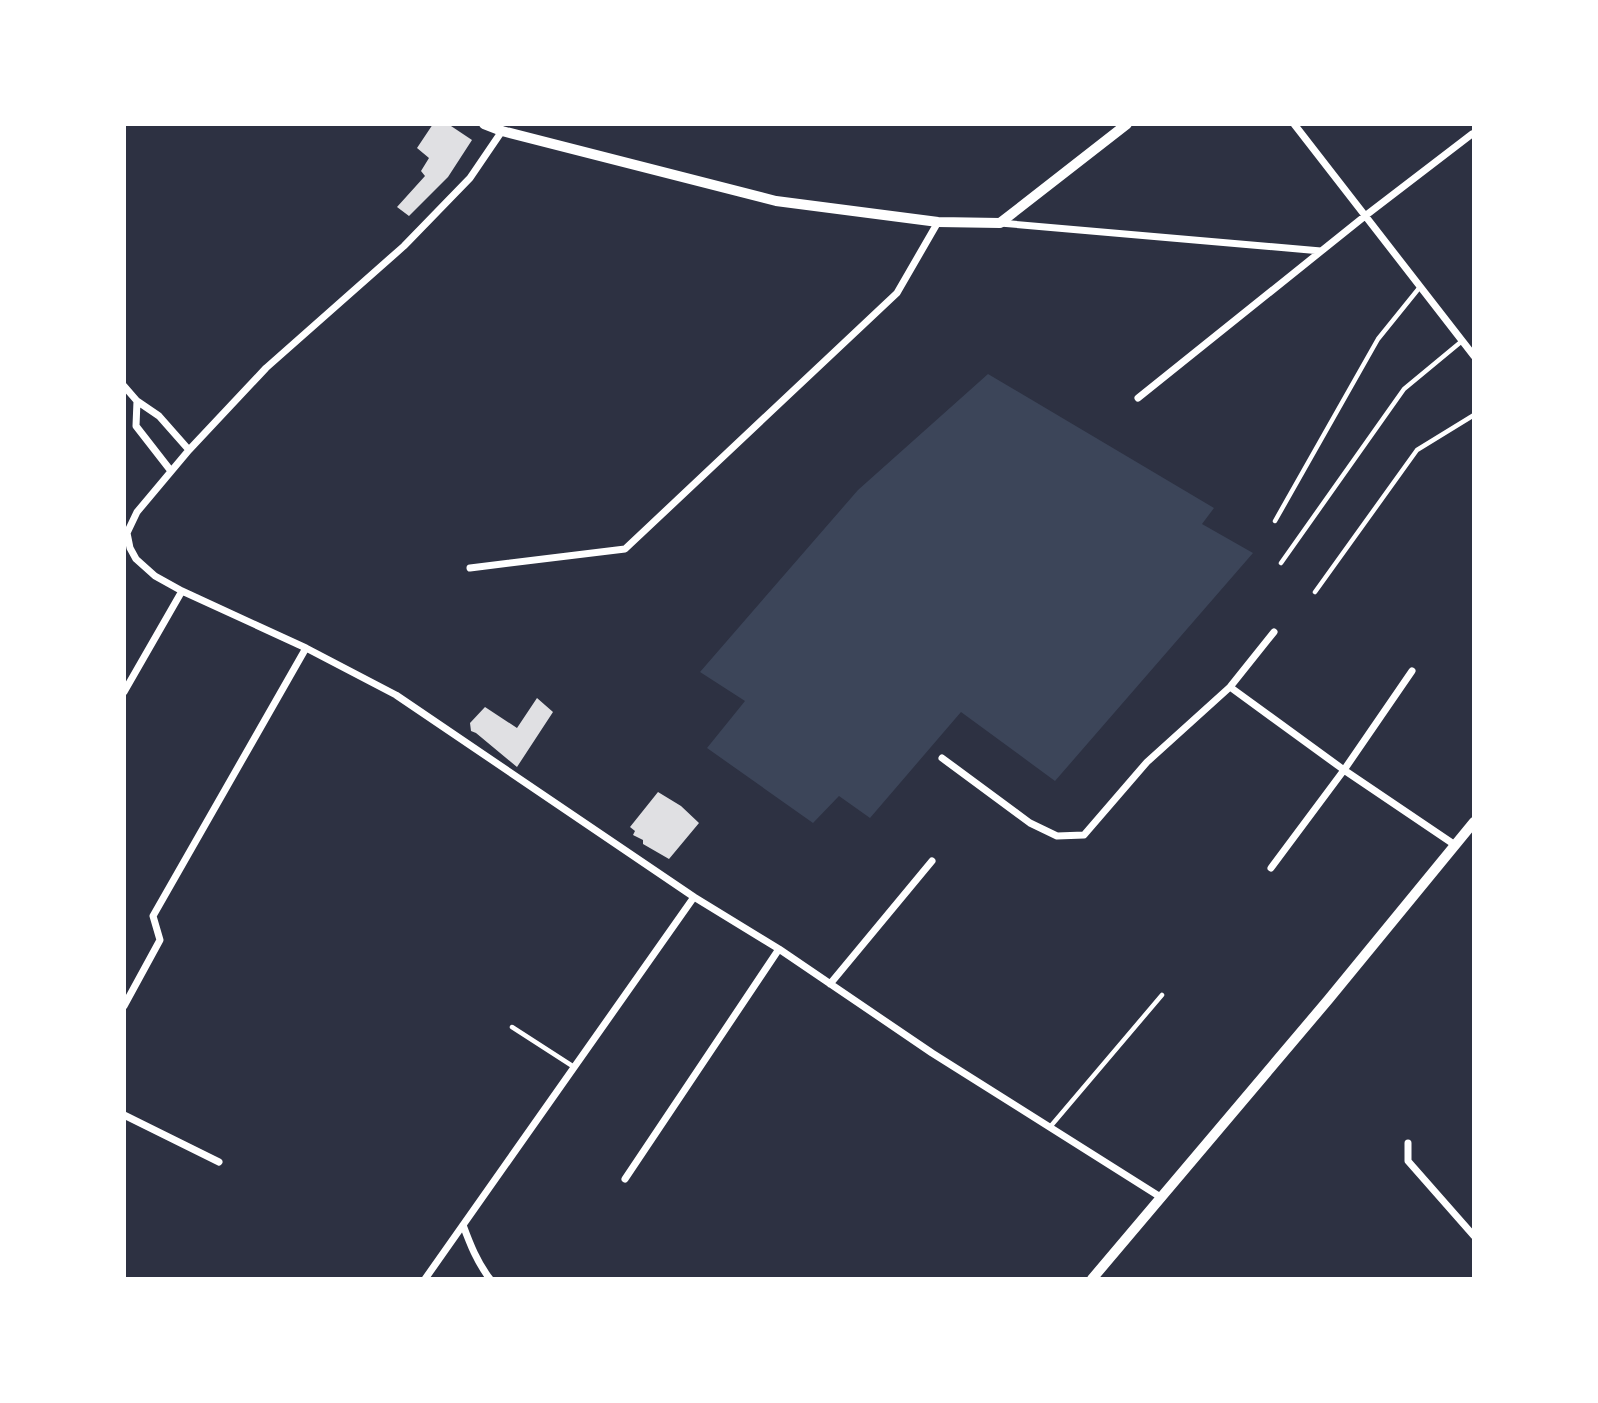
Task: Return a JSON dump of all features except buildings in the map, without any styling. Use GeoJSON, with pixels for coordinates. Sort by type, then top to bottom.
{"type":"FeatureCollection","features":[{"type":"Feature","properties":{"kind":"main road"},"geometry":{"type":"LineString","coordinates":[[1092,1279],[1328,1000],[1474,822]]}},
{"type":"Feature","properties":{"kind":"street"},"geometry":{"type":"LineString","coordinates":[[484,124],[502,131],[776,201],[938,222],[1000,223],[1321,251]]}},
{"type":"Feature","properties":{"kind":"street"},"geometry":{"type":"LineString","coordinates":[[1000,223],[1127,124]]}},
{"type":"Feature","properties":{"kind":"street"},"geometry":{"type":"LineString","coordinates":[[1294,124],[1474,356]]}},
{"type":"Feature","properties":{"kind":"street"},"geometry":{"type":"LineString","coordinates":[[502,131],[470,178],[404,246],[266,368],[189,450],[137,512],[127,533],[127,549],[155,576],[182,592],[306,648],[396,695],[694,897],[779,949],[932,1053],[1162,1198]]}},
{"type":"Feature","properties":{"kind":"street"},"geometry":{"type":"LineString","coordinates":[[1138,398],[1472,134]]}},
{"type":"Feature","properties":{"kind":"street"},"geometry":{"type":"LineString","coordinates":[[470,568],[625,549],[897,293],[938,222]]}},
{"type":"Feature","properties":{"kind":"street"},"geometry":{"type":"LineString","coordinates":[[124,386],[137,401],[159,416],[189,450]]}},
{"type":"Feature","properties":{"kind":"street"},"geometry":{"type":"LineString","coordinates":[[137,401],[136,426],[171,471]]}},
{"type":"Feature","properties":{"kind":"street"},"geometry":{"type":"LineString","coordinates":[[124,692],[182,592]]}},
{"type":"Feature","properties":{"kind":"street"},"geometry":{"type":"LineString","coordinates":[[942,758],[1030,823],[1058,836],[1084,835],[1147,762],[1230,687],[1275,632]]}},
{"type":"Feature","properties":{"kind":"street"},"geometry":{"type":"LineString","coordinates":[[124,1006],[160,940],[153,916],[306,648]]}},
{"type":"Feature","properties":{"kind":"street"},"geometry":{"type":"LineString","coordinates":[[1271,868],[1344,770],[1412,671]]}},
{"type":"Feature","properties":{"kind":"street"},"geometry":{"type":"LineString","coordinates":[[1230,687],[1344,770],[1455,845]]}},
{"type":"Feature","properties":{"kind":"street"},"geometry":{"type":"LineString","coordinates":[[830,984],[932,861]]}},
{"type":"Feature","properties":{"kind":"street"},"geometry":{"type":"LineString","coordinates":[[425,1279],[694,897]]}},
{"type":"Feature","properties":{"kind":"street"},"geometry":{"type":"LineString","coordinates":[[625,1179],[779,949]]}},
{"type":"Feature","properties":{"kind":"street"},"geometry":{"type":"LineString","coordinates":[[124,1115],[219,1162]]}},
{"type":"Feature","properties":{"kind":"street"},"geometry":{"type":"LineString","coordinates":[[1408,1143],[1408,1161],[1474,1236]]}},
{"type":"Feature","properties":{"kind":"street"},"geometry":{"type":"LineString","coordinates":[[463,1225],[472,1249],[490,1279]]}},
{"type":"Feature","properties":{"kind":"lane"},"geometry":{"type":"LineString","coordinates":[[1275,521],[1378,339],[1419,287]]}},
{"type":"Feature","properties":{"kind":"lane"},"geometry":{"type":"LineString","coordinates":[[1281,563],[1404,389],[1462,341]]}},
{"type":"Feature","properties":{"kind":"lane"},"geometry":{"type":"LineString","coordinates":[[1315,592],[1417,450],[1474,415]]}},
{"type":"Feature","properties":{"kind":"lane"},"geometry":{"type":"LineString","coordinates":[[1050,1127],[1162,995]]}},
{"type":"Feature","properties":{"kind":"lane"},"geometry":{"type":"LineString","coordinates":[[512,1027],[574,1067]]}},
{"type":"Feature","properties":{"kind":"shaded area"},"geometry":{"type":"Polygon","coordinates":[[[988,374],[1214,508],[1202,524],[1253,553],[1055,781],[961,712],[870,818],[839,796],[813,823],[707,748],[745,701],[700,672],[858,490],[988,374]]]}}]}
